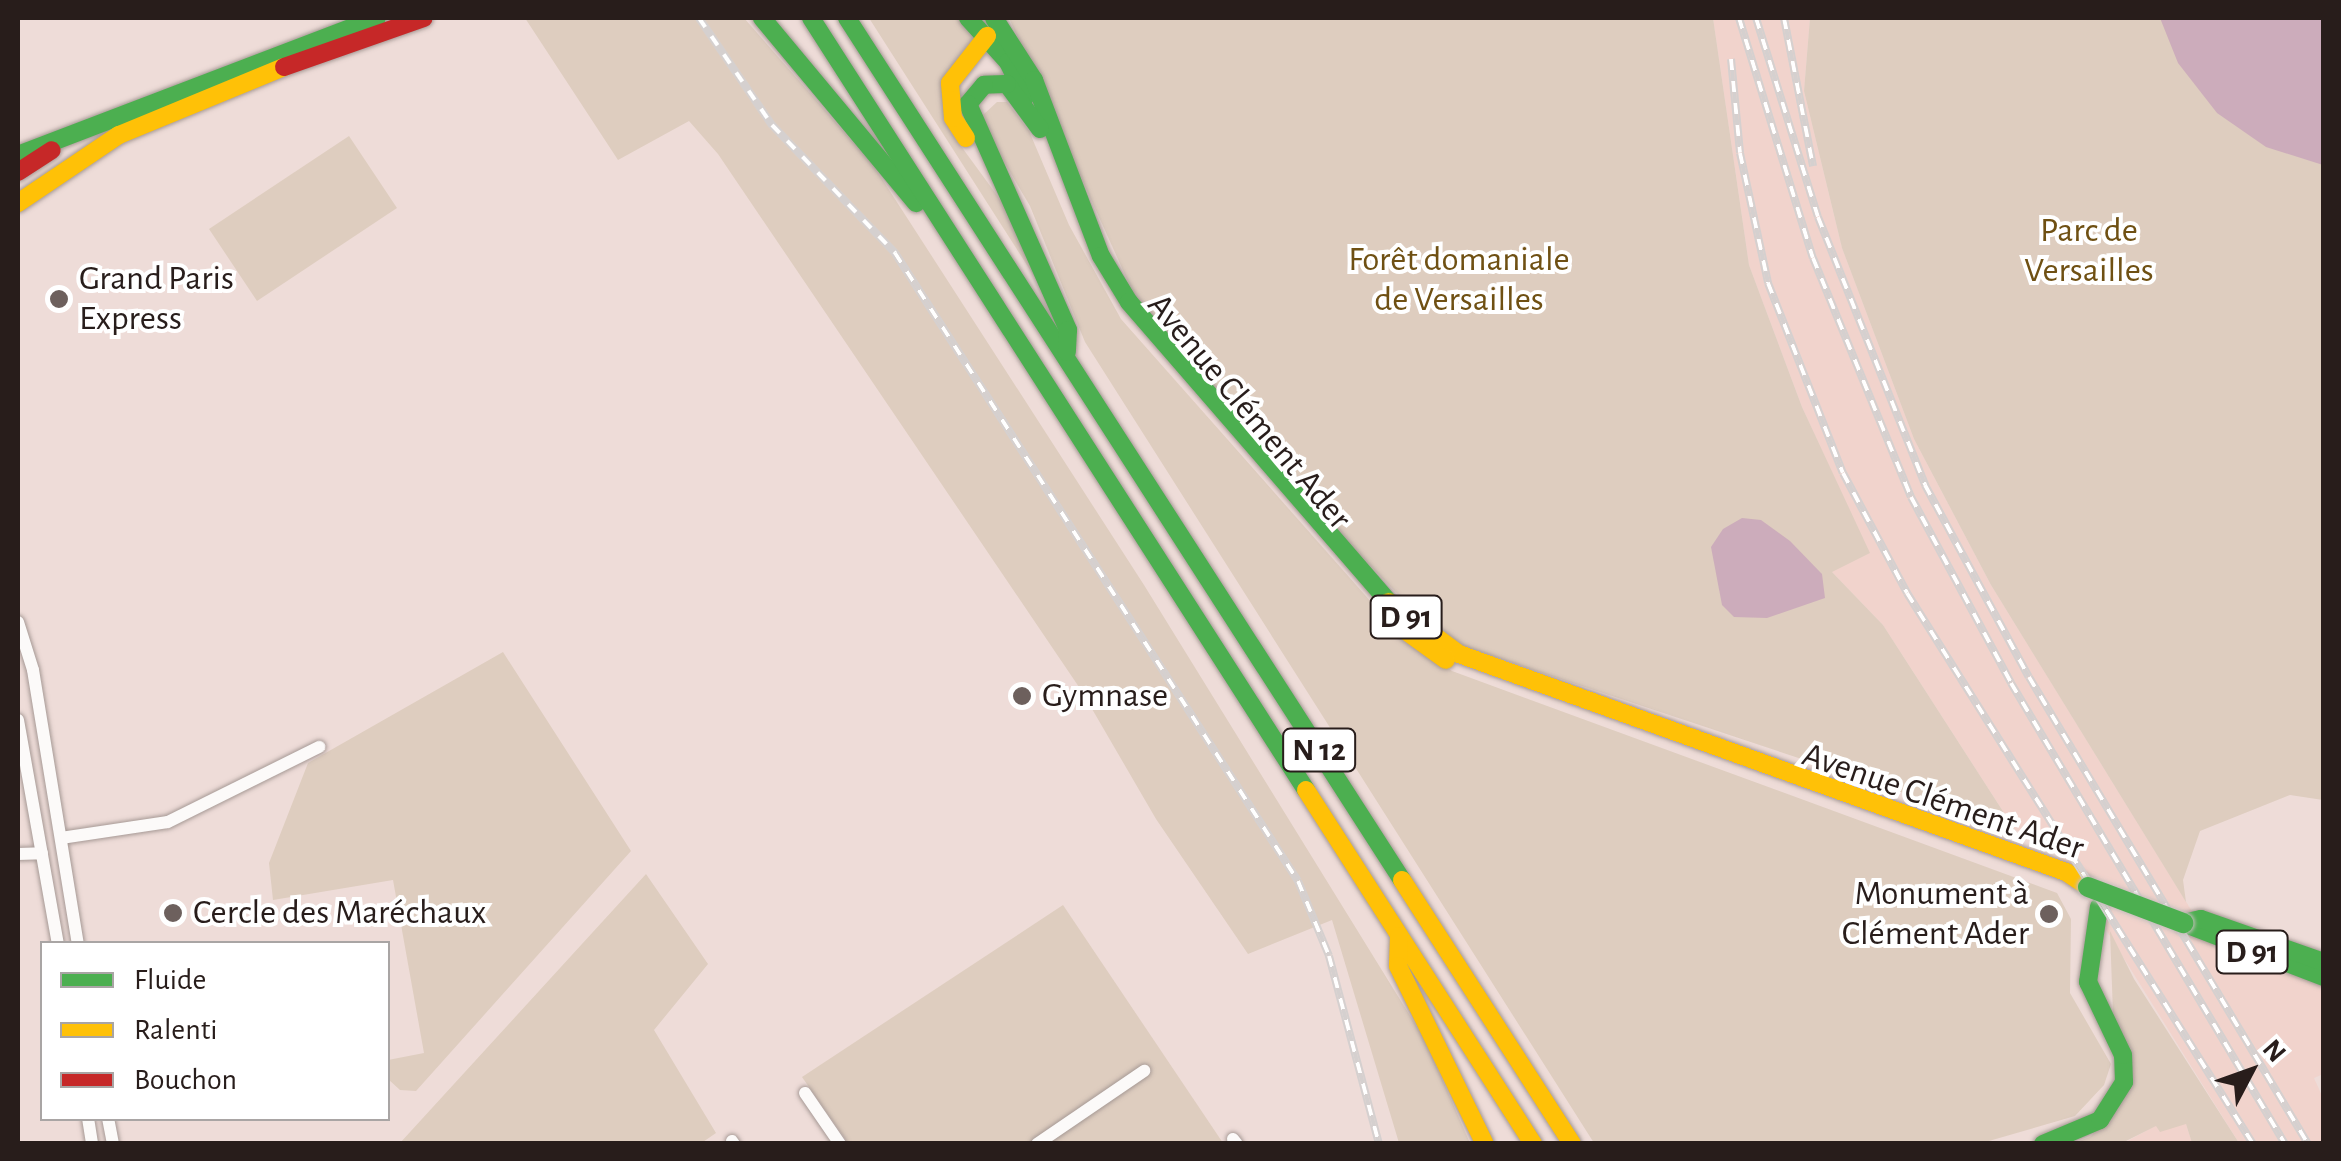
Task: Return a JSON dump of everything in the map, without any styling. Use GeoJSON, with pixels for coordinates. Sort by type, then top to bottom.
{"type":"FeatureCollection","features":[{"type":"Feature","properties":{"kind":"main road"},"geometry":{"type":"LineString","coordinates":[[18,172],[377,18]]}},
{"type":"Feature","properties":{"kind":"main road"},"geometry":{"type":"LineString","coordinates":[[18,155],[83,141],[424,18]]}},
{"type":"Feature","properties":{"kind":"main road"},"geometry":{"type":"LineString","coordinates":[[762,18],[914,202],[942,219]]}},
{"type":"Feature","properties":{"kind":"main road","name":"N 12"},"geometry":{"type":"LineString","coordinates":[[812,18],[1533,1144]]}},
{"type":"Feature","properties":{"kind":"main road","name":"N 12"},"geometry":{"type":"LineString","coordinates":[[847,18],[1572,1144]]}},
{"type":"Feature","properties":{"kind":"main road","name":"Avenue Clément Ader"},"geometry":{"type":"LineString","coordinates":[[968,18],[990,24],[1034,80],[1101,256],[1128,302],[1369,584],[1412,623],[1458,654],[2066,872],[2088,887]]}},
{"type":"Feature","properties":{"kind":"main road"},"geometry":{"type":"LineString","coordinates":[[990,24],[959,68],[949,101],[953,118],[1020,214]]}},
{"type":"Feature","properties":{"kind":"main road","name":"Avenue Clément Ader"},"geometry":{"type":"LineString","coordinates":[[990,24],[1118,308],[1408,639],[1455,665],[2088,887]]}},
{"type":"Feature","properties":{"kind":"main road"},"geometry":{"type":"LineString","coordinates":[[1040,129],[1007,84],[984,86],[968,104],[1020,214],[1068,330],[1068,356]]}},
{"type":"Feature","properties":{"kind":"main road"},"geometry":{"type":"LineString","coordinates":[[18,192],[83,141]]}},
{"type":"Feature","properties":{"kind":"main road"},"geometry":{"type":"LineString","coordinates":[[18,203],[83,141]]}},
{"type":"Feature","properties":{"kind":"main road","name":"D 91"},"geometry":{"type":"LineString","coordinates":[[2088,887],[2324,977]]}},
{"type":"Feature","properties":{"kind":"main road"},"geometry":{"type":"LineString","coordinates":[[2043,1144],[2100,1120],[2124,1082],[2119,1044],[2088,982],[2099,907]]}},
{"type":"Feature","properties":{"kind":"main road","name":"D 91"},"geometry":{"type":"LineString","coordinates":[[2183,922],[2201,919],[2324,962]]}},
{"type":"Feature","properties":{"kind":"main road"},"geometry":{"type":"LineString","coordinates":[[1399,936],[1398,966],[1485,1144]]}},
{"type":"Feature","properties":{"kind":"street"},"geometry":{"type":"LineString","coordinates":[[18,622],[33,670],[77,941]]}},
{"type":"Feature","properties":{"kind":"street"},"geometry":{"type":"LineString","coordinates":[[18,720],[57,941]]}},
{"type":"Feature","properties":{"kind":"street"},"geometry":{"type":"LineString","coordinates":[[60,838],[168,822],[319,747]]}},
{"type":"Feature","properties":{"kind":"street"},"geometry":{"type":"LineString","coordinates":[[18,854],[42,853]]}},
{"type":"Feature","properties":{"kind":"street"},"geometry":{"type":"LineString","coordinates":[[1037,1144],[1144,1071]]}},
{"type":"Feature","properties":{"kind":"street"},"geometry":{"type":"LineString","coordinates":[[806,1093],[840,1144]]}},
{"type":"Feature","properties":{"kind":"shaded area"},"geometry":{"type":"Polygon","coordinates":[[[1713,18],[1810,18],[1804,91],[1842,248],[1914,439],[1991,585],[2214,947],[2323,985],[2323,1074],[2314,1078],[2323,1098],[2323,1143],[2239,1143],[2052,843],[2015,830],[1883,625],[1831,571],[1869,553],[1802,407],[1749,265],[1713,18]]]}},
{"type":"Feature","properties":{"kind":"shaded area"},"geometry":{"type":"Polygon","coordinates":[[[2160,18],[2323,18],[2323,165],[2266,147],[2217,113],[2178,63],[2160,18]]]}},
{"type":"Feature","properties":{"kind":"shaded area"},"geometry":{"type":"Polygon","coordinates":[[[1742,518],[1761,520],[1790,541],[1822,574],[1825,598],[1767,618],[1734,617],[1722,605],[1711,547],[1723,529],[1742,518]]]}},
{"type":"Feature","properties":{"kind":"shaded area"},"geometry":{"type":"Polygon","coordinates":[[[2186,1124],[2192,1143],[2122,1144],[2157,1125],[2186,1124]]]}},
{"type":"Feature","properties":{"kind":"green space"},"geometry":{"type":"Polygon","coordinates":[[[525,18],[744,18],[873,165],[1144,585],[1425,1040],[1470,1143],[1399,1143],[1332,920],[1248,954],[1156,819],[1081,690],[718,154],[689,121],[618,160],[525,18]]]}},
{"type":"Feature","properties":{"kind":"green space"},"geometry":{"type":"Polygon","coordinates":[[[869,18],[962,18],[983,38],[965,58],[950,131],[1015,220],[1041,287],[869,18]]]}},
{"type":"Feature","properties":{"kind":"green space","name":"Forêt domaniale de Versailles"},"geometry":{"type":"Polygon","coordinates":[[[1009,18],[1713,18],[1749,265],[1802,407],[1870,553],[1832,572],[1883,625],[2015,830],[1465,647],[1415,612],[1283,475],[1136,299],[1009,18]]]}},
{"type":"Feature","properties":{"kind":"green space","name":"Parc de Versailles"},"geometry":{"type":"Polygon","coordinates":[[[1810,18],[2323,18],[2323,800],[2290,795],[2200,831],[2183,880],[2186,902],[1991,585],[1914,439],[1842,248],[1804,91],[1810,18]]]}},
{"type":"Feature","properties":{"kind":"green space"},"geometry":{"type":"Polygon","coordinates":[[[997,102],[1007,102],[1029,131],[1069,225],[1121,319],[1395,629],[1452,671],[2057,893],[2071,919],[2070,993],[2111,1064],[2104,1085],[2075,1116],[1982,1143],[1594,1143],[1085,342],[1030,206],[983,126],[983,115],[997,102]]]}},
{"type":"Feature","properties":{"kind":"green space"},"geometry":{"type":"Polygon","coordinates":[[[349,136],[397,208],[257,301],[209,229],[349,136]]]}},
{"type":"Feature","properties":{"kind":"green space"},"geometry":{"type":"Polygon","coordinates":[[[503,652],[631,851],[416,1091],[400,1090],[390,1081],[390,1060],[424,1053],[393,880],[273,900],[269,863],[308,763],[503,652]]]}},
{"type":"Feature","properties":{"kind":"green space"},"geometry":{"type":"Polygon","coordinates":[[[646,874],[708,964],[654,1030],[716,1133],[700,1144],[400,1143],[646,874]]]}},
{"type":"Feature","properties":{"kind":"green space"},"geometry":{"type":"Polygon","coordinates":[[[1063,905],[1223,1143],[848,1143],[802,1077],[1063,905]]]}},
{"type":"Feature","properties":{"kind":"green space"},"geometry":{"type":"Polygon","coordinates":[[[2110,931],[2134,979],[2239,1143],[2192,1143],[2186,1124],[2160,1132],[2156,1126],[2122,1143],[2071,1144],[2090,1137],[2119,1108],[2132,1073],[2113,1014],[2110,931]]]}},
{"type":"Feature","properties":{"kind":"railway"},"geometry":{"type":"LineString","coordinates":[[699,18],[772,125],[895,253],[1298,881],[1329,956],[1379,1144]]}},
{"type":"Feature","properties":{"kind":"railway"},"geometry":{"type":"LineString","coordinates":[[1739,18],[1813,258],[1911,497],[2011,683],[2285,1144]]}},
{"type":"Feature","properties":{"kind":"railway"},"geometry":{"type":"LineString","coordinates":[[1756,18],[1818,217],[1925,485],[2029,677],[2308,1144]]}},
{"type":"Feature","properties":{"kind":"railway"},"geometry":{"type":"LineString","coordinates":[[1784,18],[1813,166]]}},
{"type":"Feature","properties":{"kind":"railway"},"geometry":{"type":"LineString","coordinates":[[1731,59],[1740,153],[1768,283],[1843,473],[1907,593],[2253,1144]]}},
{"type":"Feature","properties":{"kind":"traffic: fast"},"geometry":{"type":"LineString","coordinates":[[18,155],[377,18]]}},
{"type":"Feature","properties":{"kind":"traffic: fast"},"geometry":{"type":"LineString","coordinates":[[762,18],[916,203]]}},
{"type":"Feature","properties":{"kind":"traffic: fast"},"geometry":{"type":"LineString","coordinates":[[811,18],[1306,790]]}},
{"type":"Feature","properties":{"kind":"traffic: fast"},"geometry":{"type":"LineString","coordinates":[[847,18],[1402,880]]}},
{"type":"Feature","properties":{"kind":"traffic: fast"},"geometry":{"type":"LineString","coordinates":[[968,18],[1008,62],[1025,97]]}},
{"type":"Feature","properties":{"kind":"traffic: fast"},"geometry":{"type":"LineString","coordinates":[[994,18],[1034,80],[1101,256],[1129,302],[1389,602]]}},
{"type":"Feature","properties":{"kind":"traffic: fast"},"geometry":{"type":"LineString","coordinates":[[1040,129],[1007,84],[984,85],[968,104],[1068,330],[1067,352]]}},
{"type":"Feature","properties":{"kind":"traffic: fast"},"geometry":{"type":"LineString","coordinates":[[2088,887],[2183,923]]}},
{"type":"Feature","properties":{"kind":"traffic: fast"},"geometry":{"type":"LineString","coordinates":[[2043,1144],[2100,1120],[2124,1082],[2123,1055],[2088,982],[2099,907]]}},
{"type":"Feature","properties":{"kind":"traffic: fast"},"geometry":{"type":"LineString","coordinates":[[2183,923],[2201,919],[2324,962]]}},
{"type":"Feature","properties":{"kind":"traffic: fast"},"geometry":{"type":"LineString","coordinates":[[2183,923],[2324,977]]}},
{"type":"Feature","properties":{"kind":"traffic: slow"},"geometry":{"type":"LineString","coordinates":[[966,138],[953,118],[950,83],[987,36]]}},
{"type":"Feature","properties":{"kind":"traffic: slow"},"geometry":{"type":"LineString","coordinates":[[18,203],[119,135],[284,67]]}},
{"type":"Feature","properties":{"kind":"traffic: slow"},"geometry":{"type":"LineString","coordinates":[[1389,602],[1459,654],[2066,872],[2088,887]]}},
{"type":"Feature","properties":{"kind":"traffic: slow"},"geometry":{"type":"LineString","coordinates":[[1385,616],[1446,660]]}},
{"type":"Feature","properties":{"kind":"traffic: slow"},"geometry":{"type":"LineString","coordinates":[[1306,790],[1533,1144]]}},
{"type":"Feature","properties":{"kind":"traffic: slow"},"geometry":{"type":"LineString","coordinates":[[1402,880],[1572,1144]]}},
{"type":"Feature","properties":{"kind":"traffic: slow"},"geometry":{"type":"LineString","coordinates":[[1399,936],[1398,966],[1485,1144]]}},
{"type":"Feature","properties":{"kind":"traffic: jam"},"geometry":{"type":"LineString","coordinates":[[284,67],[424,18]]}},
{"type":"Feature","properties":{"kind":"traffic: jam"},"geometry":{"type":"LineString","coordinates":[[18,172],[52,150]]}},
{"type":"Feature","properties":{"kind":"place","name":"Grand Paris Express"},"geometry":{"type":"Point","coordinates":[59,299]}},
{"type":"Feature","properties":{"kind":"place","name":"Gymnase"},"geometry":{"type":"Point","coordinates":[1022,696]}},
{"type":"Feature","properties":{"kind":"place","name":"Cercle des Maréchaux"},"geometry":{"type":"Point","coordinates":[173,913]}},
{"type":"Feature","properties":{"kind":"place","name":"Monument à Clément Ader"},"geometry":{"type":"Point","coordinates":[2049,914]}}]}
